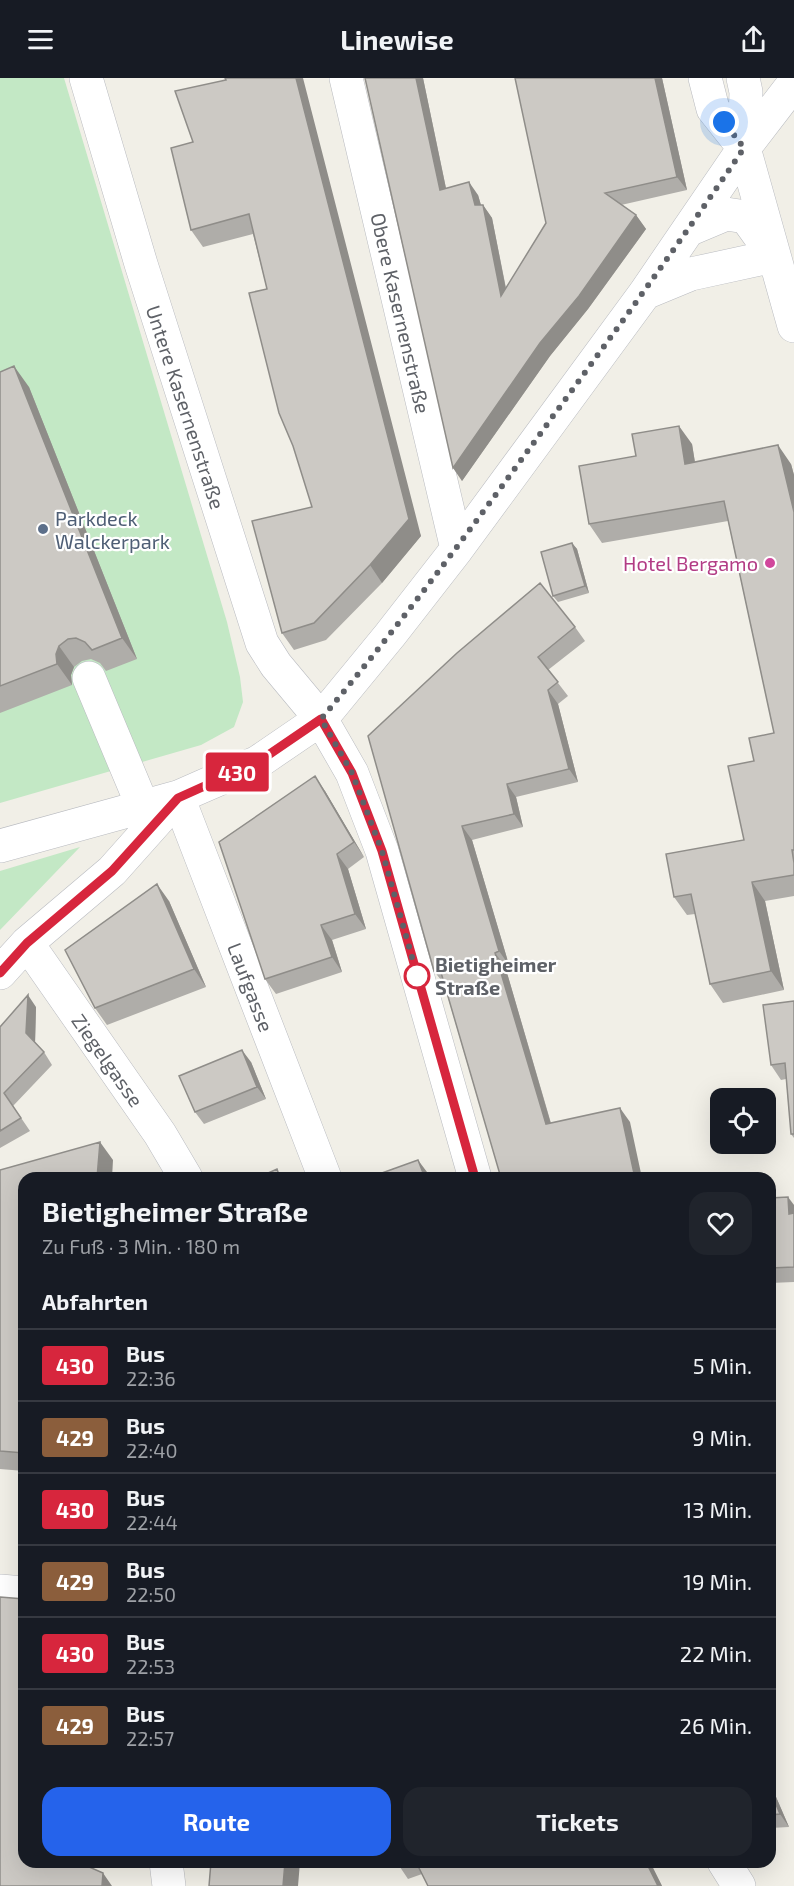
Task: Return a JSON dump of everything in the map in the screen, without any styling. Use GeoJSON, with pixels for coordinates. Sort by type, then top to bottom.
{"type":"FeatureCollection","features":[{"type":"Feature","properties":{"kind":"street","name":"Untere Kasernenstraße"},"geometry":{"type":"LineString","coordinates":[[86,78],[144,275],[262,643],[276,665],[321,719],[352,773],[382,851],[473,1172]]}},
{"type":"Feature","properties":{"kind":"street","name":"Obere Kasernenstraße"},"geometry":{"type":"LineString","coordinates":[[345,78],[457,549]]}},
{"type":"Feature","properties":{"kind":"street"},"geometry":{"type":"LineString","coordinates":[[705,78],[713,109],[744,148]]}},
{"type":"Feature","properties":{"kind":"street"},"geometry":{"type":"LineString","coordinates":[[743,78],[746,92],[744,148],[794,325]]}},
{"type":"Feature","properties":{"kind":"street"},"geometry":{"type":"LineString","coordinates":[[0,846],[178,798],[258,762],[321,719],[390,636],[457,549],[645,292],[744,148],[794,83]]}},
{"type":"Feature","properties":{"kind":"street"},"geometry":{"type":"LineString","coordinates":[[688,230],[726,214],[746,217],[774,256]]}},
{"type":"Feature","properties":{"kind":"street"},"geometry":{"type":"LineString","coordinates":[[645,292],[691,273],[774,256]]}},
{"type":"Feature","properties":{"kind":"street"},"geometry":{"type":"LineString","coordinates":[[89,678],[143,807]]}},
{"type":"Feature","properties":{"kind":"street"},"geometry":{"type":"LineString","coordinates":[[0,973],[27,943],[112,871],[178,798]]}},
{"type":"Feature","properties":{"kind":"street","name":"Laufgasse"},"geometry":{"type":"LineString","coordinates":[[178,798],[323,1172]]}},
{"type":"Feature","properties":{"kind":"street","name":"Ziegelgasse"},"geometry":{"type":"LineString","coordinates":[[27,943],[160,1134],[182,1172]]}},
{"type":"Feature","properties":{"kind":"street"},"geometry":{"type":"LineString","coordinates":[[0,1591],[18,1592]]}},
{"type":"Feature","properties":{"kind":"street"},"geometry":{"type":"LineString","coordinates":[[167,1868],[169,1886]]}},
{"type":"Feature","properties":{"kind":"street"},"geometry":{"type":"LineString","coordinates":[[728,1868],[739,1886]]}},
{"type":"Feature","properties":{"kind":"green space"},"geometry":{"type":"Polygon","coordinates":[[[0,78],[64,78],[227,622],[240,677],[243,702],[234,727],[201,745],[0,803],[0,78]]]}},
{"type":"Feature","properties":{"kind":"green space"},"geometry":{"type":"Polygon","coordinates":[[[80,847],[0,930],[0,871],[80,847]]]}},
{"type":"Feature","properties":{"kind":"building"},"geometry":{"type":"Polygon","coordinates":[[[225,78],[296,78],[409,519],[370,565],[314,623],[282,633],[252,521],[312,507],[293,446],[279,413],[249,293],[267,289],[249,214],[191,230],[171,148],[193,142],[175,91],[226,80],[225,78]]]}},
{"type":"Feature","properties":{"kind":"building"},"geometry":{"type":"Polygon","coordinates":[[[365,78],[416,78],[440,190],[469,182],[475,205],[483,205],[501,296],[546,223],[515,78],[655,78],[677,177],[605,193],[636,215],[579,296],[540,343],[453,468],[365,78]]]}},
{"type":"Feature","properties":{"kind":"building","name":"Parkdeck Walckerpark"},"geometry":{"type":"Polygon","coordinates":[[[14,366],[122,638],[92,650],[85,642],[76,638],[68,639],[59,646],[56,654],[57,664],[0,686],[0,372],[14,366]]]}},
{"type":"Feature","properties":{"kind":"building"},"geometry":{"type":"Polygon","coordinates":[[[679,426],[685,464],[778,445],[794,512],[794,850],[792,850],[794,875],[752,882],[771,971],[710,984],[691,894],[674,897],[666,854],[744,840],[728,766],[754,761],[749,738],[774,733],[724,501],[589,524],[579,466],[636,456],[632,434],[679,426]]]}},
{"type":"Feature","properties":{"kind":"building"},"geometry":{"type":"Polygon","coordinates":[[[572,543],[585,586],[553,596],[541,552],[572,543]]]}},
{"type":"Feature","properties":{"kind":"building"},"geometry":{"type":"Polygon","coordinates":[[[540,583],[575,627],[538,657],[558,682],[548,690],[569,769],[507,784],[514,814],[462,826],[499,951],[495,953],[546,1124],[620,1108],[634,1172],[499,1172],[440,969],[434,971],[368,736],[457,653],[540,583]]]}},
{"type":"Feature","properties":{"kind":"building"},"geometry":{"type":"Polygon","coordinates":[[[315,776],[354,842],[337,854],[355,914],[321,925],[332,957],[265,979],[219,842],[315,776]]]}},
{"type":"Feature","properties":{"kind":"building"},"geometry":{"type":"Polygon","coordinates":[[[157,884],[194,969],[95,1008],[65,950],[157,884]]]}},
{"type":"Feature","properties":{"kind":"building"},"geometry":{"type":"Polygon","coordinates":[[[28,995],[26,1033],[44,1052],[4,1093],[21,1118],[0,1131],[0,1027],[28,995]]]}},
{"type":"Feature","properties":{"kind":"building"},"geometry":{"type":"Polygon","coordinates":[[[794,1001],[794,1134],[791,1134],[785,1063],[771,1065],[763,1005],[794,1001]]]}},
{"type":"Feature","properties":{"kind":"building"},"geometry":{"type":"Polygon","coordinates":[[[242,1050],[257,1087],[195,1112],[179,1076],[242,1050]]]}},
{"type":"Feature","properties":{"kind":"building"},"geometry":{"type":"Polygon","coordinates":[[[100,1142],[98,1172],[18,1172],[18,1452],[0,1451],[0,1170],[100,1142]]]}},
{"type":"Feature","properties":{"kind":"building"},"geometry":{"type":"Polygon","coordinates":[[[418,1160],[423,1172],[385,1172],[418,1160]]]}},
{"type":"Feature","properties":{"kind":"building"},"geometry":{"type":"Polygon","coordinates":[[[788,1197],[789,1214],[794,1213],[794,1267],[776,1268],[776,1198],[788,1197]]]}},
{"type":"Feature","properties":{"kind":"building"},"geometry":{"type":"Polygon","coordinates":[[[0,1597],[18,1598],[18,1868],[92,1868],[103,1873],[102,1886],[0,1886],[0,1597]]]}},
{"type":"Feature","properties":{"kind":"building"},"geometry":{"type":"Polygon","coordinates":[[[210,1868],[284,1868],[283,1886],[209,1886],[210,1868]]]}},
{"type":"Feature","properties":{"kind":"building"},"geometry":{"type":"Polygon","coordinates":[[[419,1868],[649,1868],[658,1886],[428,1886],[419,1868]]]}},
{"type":"Feature","properties":{"kind":"bus line","name":"430"},"geometry":{"type":"LineString","coordinates":[[0,973],[27,943],[112,871],[178,798],[258,762],[321,719],[352,773],[382,851],[473,1172]]}},
{"type":"Feature","properties":{"kind":"place","name":"Parkdeck Walckerpark"},"geometry":{"type":"Point","coordinates":[43,529]}},
{"type":"Feature","properties":{"kind":"place","name":"Hotel Bergamo"},"geometry":{"type":"Point","coordinates":[770,563]}},
{"type":"Feature","properties":{"kind":"place","name":"Bietigheimer Straße"},"geometry":{"type":"Point","coordinates":[417,976]}},
{"type":"Feature","properties":{"kind":"route"},"geometry":{"type":"LineString","coordinates":[[417,976],[419,982],[382,851],[352,773],[321,719],[390,636],[457,549],[645,292],[744,148],[724,122]]}}]}
